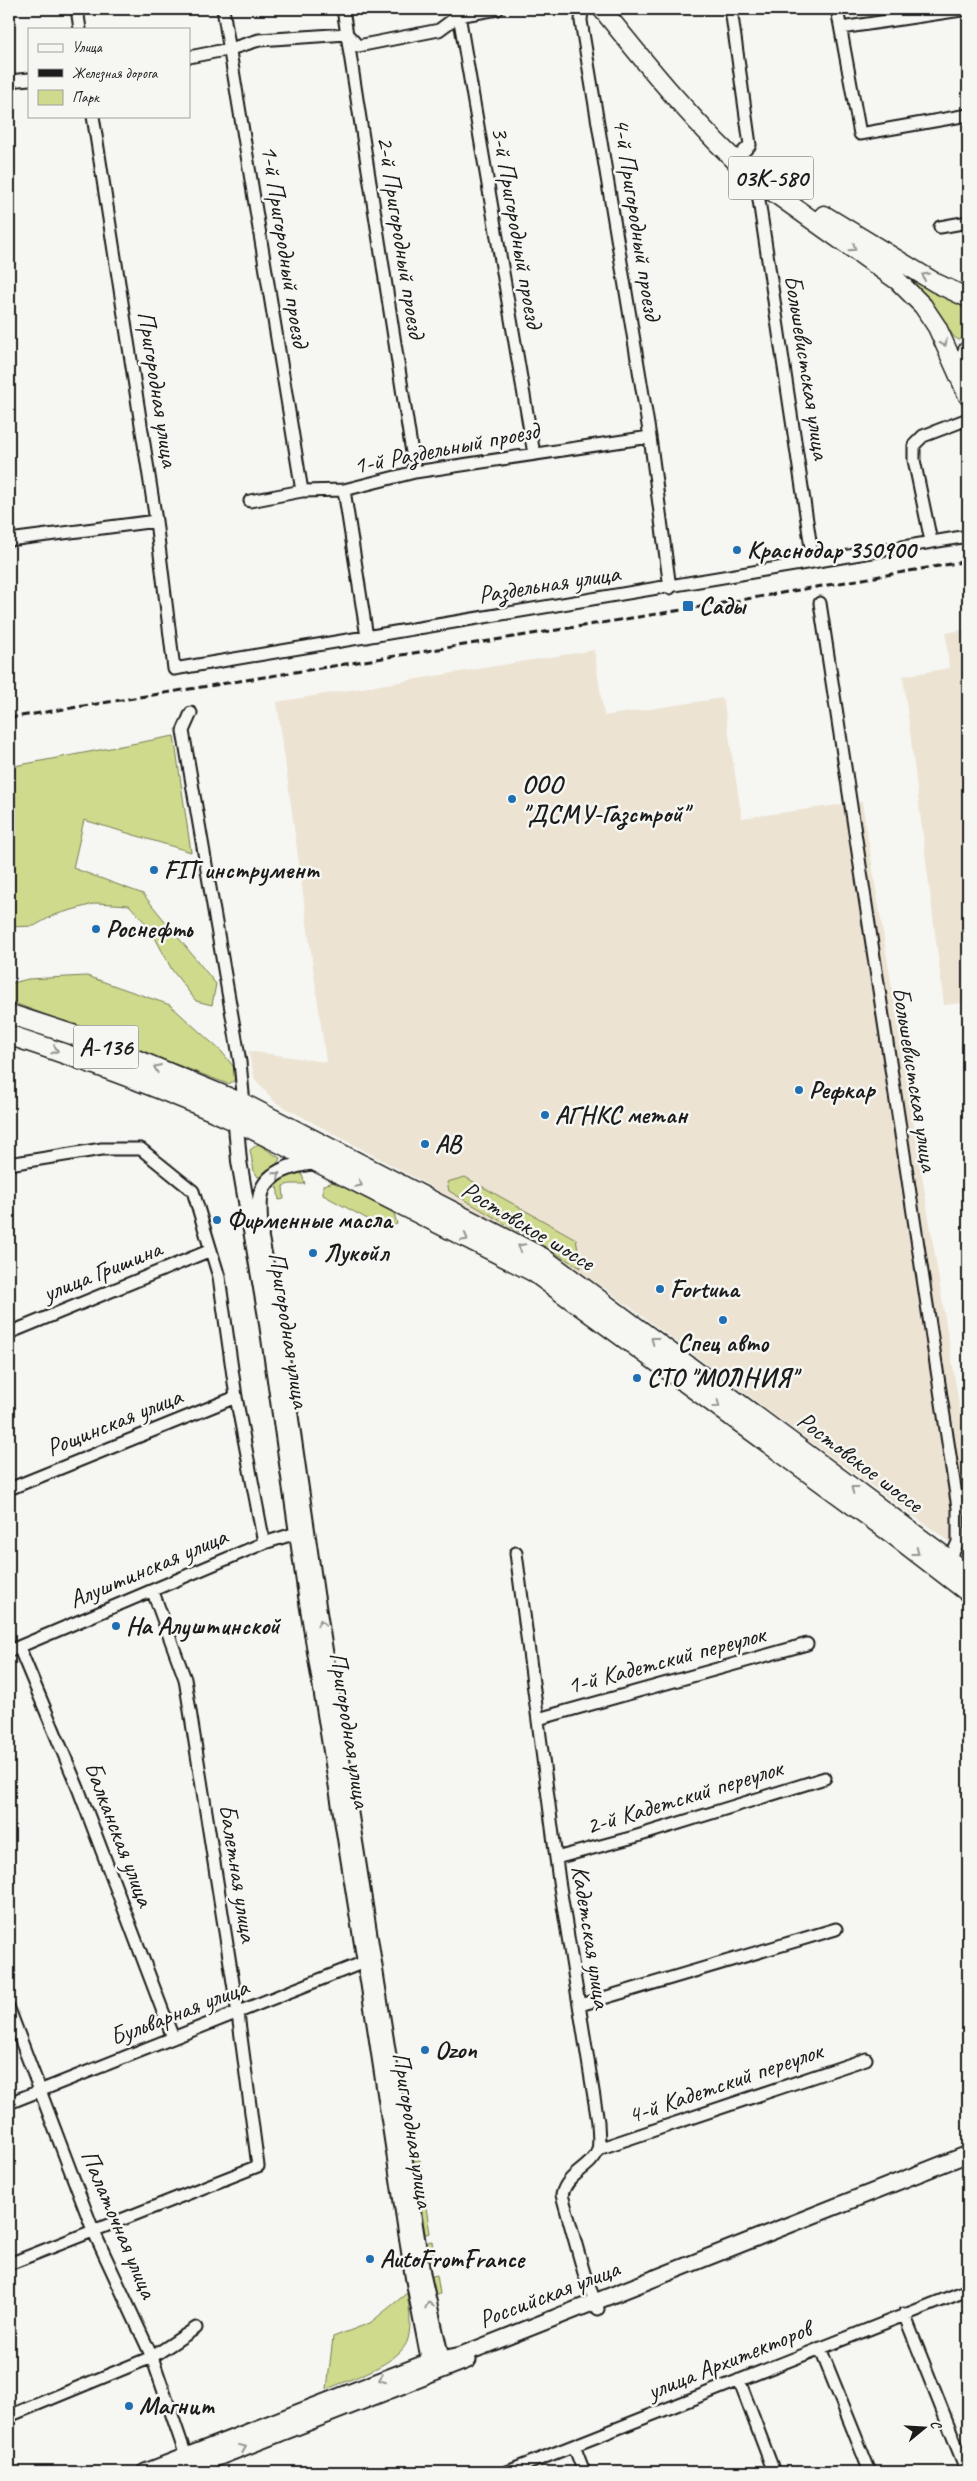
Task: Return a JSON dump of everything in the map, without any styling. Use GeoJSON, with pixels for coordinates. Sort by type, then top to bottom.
{"type":"FeatureCollection","features":[{"type":"Feature","properties":{"kind":"highway","name":"Ростовское шоссе"},"geometry":{"type":"LineString","coordinates":[[9,1014],[86,1039],[241,1099],[543,1258],[946,1567],[968,1592]]}},
{"type":"Feature","properties":{"kind":"highway","name":"Ростовское шоссе"},"geometry":{"type":"LineString","coordinates":[[9,1035],[81,1059],[195,1103],[238,1122],[534,1272],[822,1482],[946,1567],[968,1574]]}},
{"type":"Feature","properties":{"kind":"main road","name":"03К-580"},"geometry":{"type":"LineString","coordinates":[[602,9],[663,85],[717,143],[756,180],[880,267],[898,281],[923,306],[937,328],[966,392]]}},
{"type":"Feature","properties":{"kind":"main road","name":"03К-580"},"geometry":{"type":"LineString","coordinates":[[615,9],[656,60],[753,164],[821,213],[936,283],[968,298]]}},
{"type":"Feature","properties":{"kind":"main road"},"geometry":{"type":"LineString","coordinates":[[966,392],[964,367],[968,350]]}},
{"type":"Feature","properties":{"kind":"main road","name":"Российская улица"},"geometry":{"type":"LineString","coordinates":[[596,2305],[968,2154]]}},
{"type":"Feature","properties":{"kind":"main road","name":"Российская улица"},"geometry":{"type":"LineString","coordinates":[[145,2472],[186,2466],[461,2355],[596,2305],[968,2161]]}},
{"type":"Feature","properties":{"kind":"street"},"geometry":{"type":"LineString","coordinates":[[78,9],[80,28]]}},
{"type":"Feature","properties":{"kind":"street","name":"1-й Пригородный проезд"},"geometry":{"type":"LineString","coordinates":[[223,9],[302,491]]}},
{"type":"Feature","properties":{"kind":"street","name":"2-й Пригородный проезд"},"geometry":{"type":"LineString","coordinates":[[342,9],[415,472]]}},
{"type":"Feature","properties":{"kind":"street"},"geometry":{"type":"LineString","coordinates":[[190,57],[230,49],[258,40],[347,34],[358,46],[439,30],[458,12],[498,9]]}},
{"type":"Feature","properties":{"kind":"street","name":"4-й Пригородный проезд"},"geometry":{"type":"LineString","coordinates":[[582,9],[581,21],[650,437],[670,588]]}},
{"type":"Feature","properties":{"kind":"street"},"geometry":{"type":"LineString","coordinates":[[731,9],[750,145],[742,153]]}},
{"type":"Feature","properties":{"kind":"street"},"geometry":{"type":"LineString","coordinates":[[837,9],[860,134],[968,115]]}},
{"type":"Feature","properties":{"kind":"street"},"geometry":{"type":"LineString","coordinates":[[840,28],[968,9]]}},
{"type":"Feature","properties":{"kind":"street","name":"3-й Пригородный проезд"},"geometry":{"type":"LineString","coordinates":[[458,12],[534,454]]}},
{"type":"Feature","properties":{"kind":"street"},"geometry":{"type":"LineString","coordinates":[[9,81],[28,79]]}},
{"type":"Feature","properties":{"kind":"street","name":"Пригородная улица"},"geometry":{"type":"LineString","coordinates":[[93,118],[156,521],[174,669]]}},
{"type":"Feature","properties":{"kind":"street","name":"Большевистская улица"},"geometry":{"type":"LineString","coordinates":[[756,180],[813,561]]}},
{"type":"Feature","properties":{"kind":"street"},"geometry":{"type":"LineString","coordinates":[[940,227],[968,222]]}},
{"type":"Feature","properties":{"kind":"street"},"geometry":{"type":"LineString","coordinates":[[931,541],[914,460],[914,445],[923,436],[968,419]]}},
{"type":"Feature","properties":{"kind":"street","name":"1-й Раздельный проезд"},"geometry":{"type":"LineString","coordinates":[[250,501],[302,491],[344,490],[415,472],[650,437]]}},
{"type":"Feature","properties":{"kind":"street"},"geometry":{"type":"LineString","coordinates":[[344,490],[367,637]]}},
{"type":"Feature","properties":{"kind":"street"},"geometry":{"type":"LineString","coordinates":[[9,540],[156,521]]}},
{"type":"Feature","properties":{"kind":"street","name":"Раздельная улица"},"geometry":{"type":"LineString","coordinates":[[174,669],[670,588],[813,561],[968,536]]}},
{"type":"Feature","properties":{"kind":"street","name":"Большевистская улица"},"geometry":{"type":"LineString","coordinates":[[820,603],[958,1508],[958,1542],[946,1567]]}},
{"type":"Feature","properties":{"kind":"street","name":"Пригородная улица"},"geometry":{"type":"LineString","coordinates":[[191,713],[183,731],[237,1043],[241,1099],[238,1122],[370,1960],[413,2278],[436,2366]]}},
{"type":"Feature","properties":{"kind":"street","name":"Пригородная улица"},"geometry":{"type":"LineString","coordinates":[[238,1122],[276,1315],[302,1531]]}},
{"type":"Feature","properties":{"kind":"street"},"geometry":{"type":"LineString","coordinates":[[9,1164],[102,1149],[141,1148],[193,1191],[219,1277],[236,1397],[264,1543]]}},
{"type":"Feature","properties":{"kind":"street"},"geometry":{"type":"LineString","coordinates":[[261,1235],[260,1197],[265,1187],[284,1169],[296,1164],[316,1162]]}},
{"type":"Feature","properties":{"kind":"street","name":"улица Гришина"},"geometry":{"type":"LineString","coordinates":[[9,1333],[211,1250]]}},
{"type":"Feature","properties":{"kind":"street","name":"Рощинская улица"},"geometry":{"type":"LineString","coordinates":[[9,1489],[236,1397]]}},
{"type":"Feature","properties":{"kind":"street","name":"Алуштинская улица"},"geometry":{"type":"LineString","coordinates":[[14,1649],[153,1592],[264,1543],[302,1531]]}},
{"type":"Feature","properties":{"kind":"street","name":"Кадетская улица"},"geometry":{"type":"LineString","coordinates":[[516,1553],[556,1858],[598,2122],[598,2149]]}},
{"type":"Feature","properties":{"kind":"street","name":"Балетная улица"},"geometry":{"type":"LineString","coordinates":[[93,2230],[258,2166],[238,2014],[185,1679],[153,1592]]}},
{"type":"Feature","properties":{"kind":"street","name":"1-й Кадетский переулок"},"geometry":{"type":"LineString","coordinates":[[538,1719],[807,1644]]}},
{"type":"Feature","properties":{"kind":"street","name":"Балканская улица"},"geometry":{"type":"LineString","coordinates":[[14,1649],[78,1788],[172,2038]]}},
{"type":"Feature","properties":{"kind":"street","name":"2-й Кадетский переулок"},"geometry":{"type":"LineString","coordinates":[[556,1858],[634,1837],[825,1778]]}},
{"type":"Feature","properties":{"kind":"street"},"geometry":{"type":"LineString","coordinates":[[580,2005],[836,1929]]}},
{"type":"Feature","properties":{"kind":"street","name":"Бульварная улица"},"geometry":{"type":"LineString","coordinates":[[9,2103],[172,2038],[238,2014],[370,1960]]}},
{"type":"Feature","properties":{"kind":"street","name":"Палаточная улица"},"geometry":{"type":"LineString","coordinates":[[9,2009],[93,2230],[152,2357],[186,2466]]}},
{"type":"Feature","properties":{"kind":"street","name":"4-й Кадетский переулок"},"geometry":{"type":"LineString","coordinates":[[598,2149],[866,2059]]}},
{"type":"Feature","properties":{"kind":"street"},"geometry":{"type":"LineString","coordinates":[[596,2305],[584,2273],[562,2195],[564,2184],[590,2161],[598,2149]]}},
{"type":"Feature","properties":{"kind":"street"},"geometry":{"type":"LineString","coordinates":[[9,2264],[93,2230]]}},
{"type":"Feature","properties":{"kind":"street","name":"улица Архитекторов"},"geometry":{"type":"LineString","coordinates":[[507,2472],[968,2290]]}},
{"type":"Feature","properties":{"kind":"street"},"geometry":{"type":"LineString","coordinates":[[904,2314],[967,2472]]}},
{"type":"Feature","properties":{"kind":"street"},"geometry":{"type":"LineString","coordinates":[[9,2416],[152,2357],[196,2328]]}},
{"type":"Feature","properties":{"kind":"street"},"geometry":{"type":"LineString","coordinates":[[820,2348],[870,2472]]}},
{"type":"Feature","properties":{"kind":"street"},"geometry":{"type":"LineString","coordinates":[[739,2380],[774,2472]]}},
{"type":"Feature","properties":{"kind":"street"},"geometry":{"type":"LineString","coordinates":[[574,2446],[584,2472]]}},
{"type":"Feature","properties":{"kind":"shaded area"},"geometry":{"type":"Polygon","coordinates":[[[968,629],[968,1002],[944,1005],[903,676],[949,668],[946,633],[968,629]]]}},
{"type":"Feature","properties":{"kind":"shaded area"},"geometry":{"type":"Polygon","coordinates":[[[594,650],[604,716],[723,698],[742,818],[862,802],[968,1461],[968,1555],[793,1429],[606,1289],[509,1229],[275,1102],[255,1079],[248,1051],[326,1062],[277,702],[594,650]]]}},
{"type":"Feature","properties":{"kind":"green space"},"geometry":{"type":"Polygon","coordinates":[[[913,279],[968,306],[968,335],[959,340],[954,337],[929,300],[912,282],[913,279]]]}},
{"type":"Feature","properties":{"kind":"green space"},"geometry":{"type":"Polygon","coordinates":[[[174,736],[191,852],[84,820],[73,868],[143,894],[216,984],[212,1005],[196,1001],[172,970],[150,928],[129,905],[97,903],[54,915],[34,926],[9,927],[9,767],[174,736]]]}},
{"type":"Feature","properties":{"kind":"green space"},"geometry":{"type":"Polygon","coordinates":[[[87,976],[170,1005],[222,1052],[236,1070],[234,1081],[228,1084],[9,1001],[9,984],[28,979],[87,976]]]}},
{"type":"Feature","properties":{"kind":"green space"},"geometry":{"type":"Polygon","coordinates":[[[258,1144],[280,1158],[271,1170],[265,1175],[258,1177],[254,1171],[250,1150],[258,1144]]]}},
{"type":"Feature","properties":{"kind":"green space"},"geometry":{"type":"Polygon","coordinates":[[[294,1168],[301,1172],[305,1184],[283,1186],[284,1199],[279,1200],[277,1185],[294,1168]]]}},
{"type":"Feature","properties":{"kind":"green space"},"geometry":{"type":"Polygon","coordinates":[[[465,1177],[576,1239],[581,1268],[449,1191],[447,1182],[465,1177]]]}},
{"type":"Feature","properties":{"kind":"green space"},"geometry":{"type":"Polygon","coordinates":[[[334,1182],[394,1213],[397,1224],[386,1229],[323,1195],[323,1185],[334,1182]]]}},
{"type":"Feature","properties":{"kind":"green space"},"geometry":{"type":"Polygon","coordinates":[[[420,2160],[425,2200],[416,2201],[410,2161],[420,2160]]]}},
{"type":"Feature","properties":{"kind":"green space"},"geometry":{"type":"Polygon","coordinates":[[[426,2207],[430,2233],[422,2235],[418,2208],[426,2207]]]}},
{"type":"Feature","properties":{"kind":"green space"},"geometry":{"type":"Polygon","coordinates":[[[432,2241],[434,2260],[425,2262],[423,2243],[432,2241]]]}},
{"type":"Feature","properties":{"kind":"green space"},"geometry":{"type":"Polygon","coordinates":[[[437,2275],[440,2294],[432,2296],[429,2277],[437,2275]]]}},
{"type":"Feature","properties":{"kind":"green space"},"geometry":{"type":"Polygon","coordinates":[[[407,2293],[410,2328],[404,2348],[396,2356],[373,2370],[327,2389],[333,2337],[370,2323],[407,2293]]]}},
{"type":"Feature","properties":{"kind":"railway"},"geometry":{"type":"LineString","coordinates":[[9,718],[688,609],[968,561]]}},
{"type":"Feature","properties":{"kind":"place","name":"Краснодар 350900"},"geometry":{"type":"Point","coordinates":[737,550]}},
{"type":"Feature","properties":{"kind":"place","name":"Сады"},"geometry":{"type":"Point","coordinates":[688,606]}},
{"type":"Feature","properties":{"kind":"place","name":"ООО \"ДСМУ-Газстрой\""},"geometry":{"type":"Point","coordinates":[512,799]}},
{"type":"Feature","properties":{"kind":"place","name":"FIT инструмент"},"geometry":{"type":"Point","coordinates":[154,870]}},
{"type":"Feature","properties":{"kind":"place","name":"Роснефть"},"geometry":{"type":"Point","coordinates":[96,929]}},
{"type":"Feature","properties":{"kind":"place","name":"Рефкар"},"geometry":{"type":"Point","coordinates":[799,1090]}},
{"type":"Feature","properties":{"kind":"place","name":"АГНКС метан"},"geometry":{"type":"Point","coordinates":[545,1115]}},
{"type":"Feature","properties":{"kind":"place","name":"АВ"},"geometry":{"type":"Point","coordinates":[425,1144]}},
{"type":"Feature","properties":{"kind":"place","name":"Фирменные масла"},"geometry":{"type":"Point","coordinates":[217,1220]}},
{"type":"Feature","properties":{"kind":"place","name":"Лукойл"},"geometry":{"type":"Point","coordinates":[313,1253]}},
{"type":"Feature","properties":{"kind":"place","name":"Fortuna"},"geometry":{"type":"Point","coordinates":[660,1289]}},
{"type":"Feature","properties":{"kind":"place","name":"Спец авто"},"geometry":{"type":"Point","coordinates":[723,1320]}},
{"type":"Feature","properties":{"kind":"place","name":"СТО \"МОЛНИЯ\""},"geometry":{"type":"Point","coordinates":[637,1378]}},
{"type":"Feature","properties":{"kind":"place","name":"На Алуштинской"},"geometry":{"type":"Point","coordinates":[116,1626]}},
{"type":"Feature","properties":{"kind":"place","name":"Ozon"},"geometry":{"type":"Point","coordinates":[425,2050]}},
{"type":"Feature","properties":{"kind":"place","name":"AutoFromFrance"},"geometry":{"type":"Point","coordinates":[370,2259]}},
{"type":"Feature","properties":{"kind":"place","name":"Магнит"},"geometry":{"type":"Point","coordinates":[129,2406]}}]}
